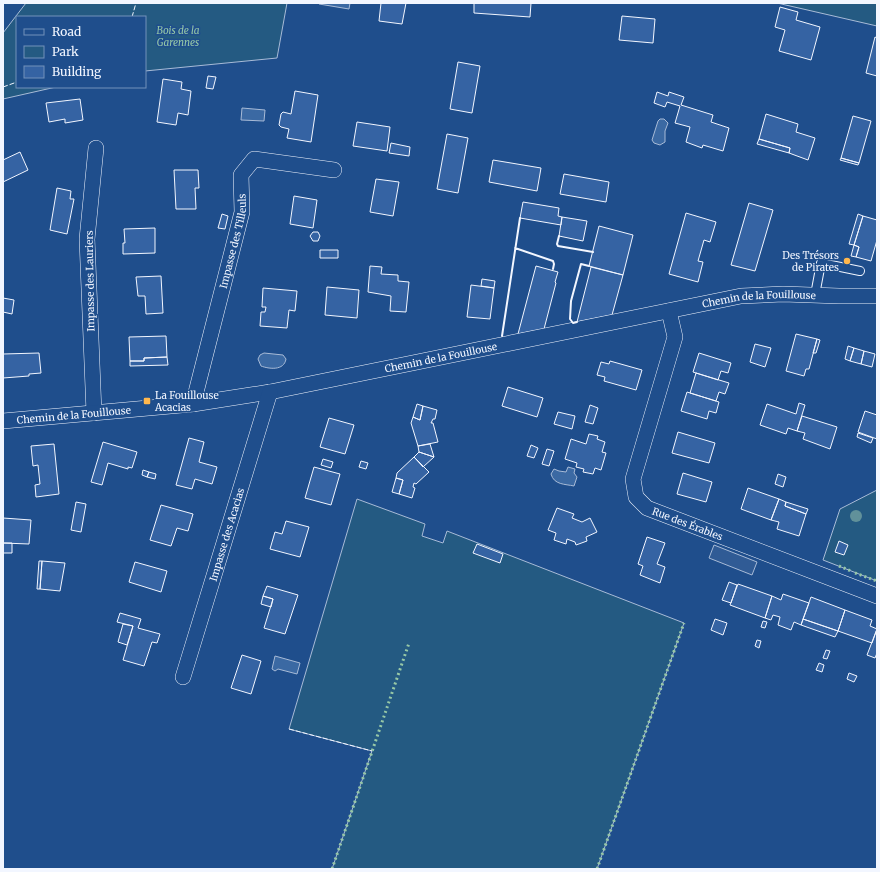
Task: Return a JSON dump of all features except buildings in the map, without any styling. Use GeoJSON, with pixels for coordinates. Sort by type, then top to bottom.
{"type":"FeatureCollection","features":[{"type":"Feature","properties":{"kind":"street","name":"Impasse des Lauriers"},"geometry":{"type":"LineString","coordinates":[[94,414],[87,239],[96,148]]}},
{"type":"Feature","properties":{"kind":"street","name":"Impasse des Tilleuls"},"geometry":{"type":"LineString","coordinates":[[193,404],[242,212],[241,175],[254,159],[334,170]]}},
{"type":"Feature","properties":{"kind":"street","name":"Chemin de la Fouillouse"},"geometry":{"type":"LineString","coordinates":[[3,421],[193,404],[270,392],[741,296],[783,294],[877,296]]}},
{"type":"Feature","properties":{"kind":"street","name":"Rue des Érables"},"geometry":{"type":"LineString","coordinates":[[669,311],[675,337],[633,479],[636,497],[647,508],[877,596]]}},
{"type":"Feature","properties":{"kind":"street","name":"Impasse des Acacias"},"geometry":{"type":"LineString","coordinates":[[183,677],[270,392]]}},
{"type":"Feature","properties":{"kind":"lane"},"geometry":{"type":"LineString","coordinates":[[815,295],[821,263],[860,271]]}},
{"type":"Feature","properties":{"kind":"green space","name":"Bois de la Garennes"},"geometry":{"type":"Polygon","coordinates":[[[26,3],[287,3],[277,58],[146,71],[146,16],[16,16],[26,3]]]}},
{"type":"Feature","properties":{"kind":"green space"},"geometry":{"type":"Polygon","coordinates":[[[777,3],[877,3],[877,26],[777,3]]]}},
{"type":"Feature","properties":{"kind":"green space","name":"Bois de la Garennes"},"geometry":{"type":"Polygon","coordinates":[[[16,16],[16,88],[52,88],[3,99],[3,33],[16,16]]]}},
{"type":"Feature","properties":{"kind":"green space"},"geometry":{"type":"Polygon","coordinates":[[[877,490],[877,581],[823,560],[840,509],[877,490]]]}},
{"type":"Feature","properties":{"kind":"green space"},"geometry":{"type":"Polygon","coordinates":[[[357,499],[425,524],[422,536],[443,543],[447,531],[684,623],[597,869],[332,869],[372,751],[289,729],[357,499]]]}},
{"type":"Feature","properties":{"kind":"shaded area"},"geometry":{"type":"Polygon","coordinates":[[[319,3],[350,3],[349,9],[319,3]]]}},
{"type":"Feature","properties":{"kind":"shaded area"},"geometry":{"type":"Polygon","coordinates":[[[242,108],[265,110],[264,121],[241,120],[242,108]]]}},
{"type":"Feature","properties":{"kind":"shaded area"},"geometry":{"type":"Polygon","coordinates":[[[660,119],[664,119],[668,123],[665,131],[665,142],[660,145],[654,143],[652,140],[660,119]]]}},
{"type":"Feature","properties":{"kind":"shaded area"},"geometry":{"type":"Polygon","coordinates":[[[264,353],[283,355],[286,359],[285,363],[276,368],[261,366],[258,359],[260,355],[264,353]]]}},
{"type":"Feature","properties":{"kind":"shaded area"},"geometry":{"type":"Polygon","coordinates":[[[568,467],[575,469],[574,473],[577,477],[574,486],[557,482],[552,478],[551,474],[554,469],[566,472],[568,467]]]}},
{"type":"Feature","properties":{"kind":"shaded area"},"geometry":{"type":"Polygon","coordinates":[[[714,545],[757,562],[752,575],[709,558],[714,545]]]}},
{"type":"Feature","properties":{"kind":"shaded area"},"geometry":{"type":"Polygon","coordinates":[[[275,656],[300,663],[297,674],[278,669],[275,671],[272,669],[275,656]]]}},
{"type":"Feature","properties":{"kind":"hedge"},"geometry":{"type":"LineString","coordinates":[[839,566],[851,571]]}},
{"type":"Feature","properties":{"kind":"hedge"},"geometry":{"type":"LineString","coordinates":[[855,573],[877,581]]}},
{"type":"Feature","properties":{"kind":"hedge"},"geometry":{"type":"LineString","coordinates":[[597,869],[684,623]]}},
{"type":"Feature","properties":{"kind":"hedge"},"geometry":{"type":"LineString","coordinates":[[332,869],[409,643]]}},
{"type":"Feature","properties":{"kind":"fence"},"geometry":{"type":"LineString","coordinates":[[132,16],[136,3]]}},
{"type":"Feature","properties":{"kind":"fence"},"geometry":{"type":"LineString","coordinates":[[3,87],[16,82]]}},
{"type":"Feature","properties":{"kind":"fence"},"geometry":{"type":"LineString","coordinates":[[289,729],[372,751]]}},
{"type":"Feature","properties":{"kind":"wall"},"geometry":{"type":"LineString","coordinates":[[502,336],[520,218]]}},
{"type":"Feature","properties":{"kind":"wall"},"geometry":{"type":"LineString","coordinates":[[559,236],[558,246],[593,252]]}},
{"type":"Feature","properties":{"kind":"wall"},"geometry":{"type":"LineString","coordinates":[[515,248],[553,261],[553,269]]}},
{"type":"Feature","properties":{"kind":"wall"},"geometry":{"type":"LineString","coordinates":[[577,322],[573,323],[570,319],[571,301],[581,264],[589,266]]}},
{"type":"Feature","properties":{"kind":"place","name":"Des Trésors de Pirates"},"geometry":{"type":"Point","coordinates":[847,261]}},
{"type":"Feature","properties":{"kind":"place","name":"La Fouillouse Acacias"},"geometry":{"type":"Point","coordinates":[147,401]}}]}
